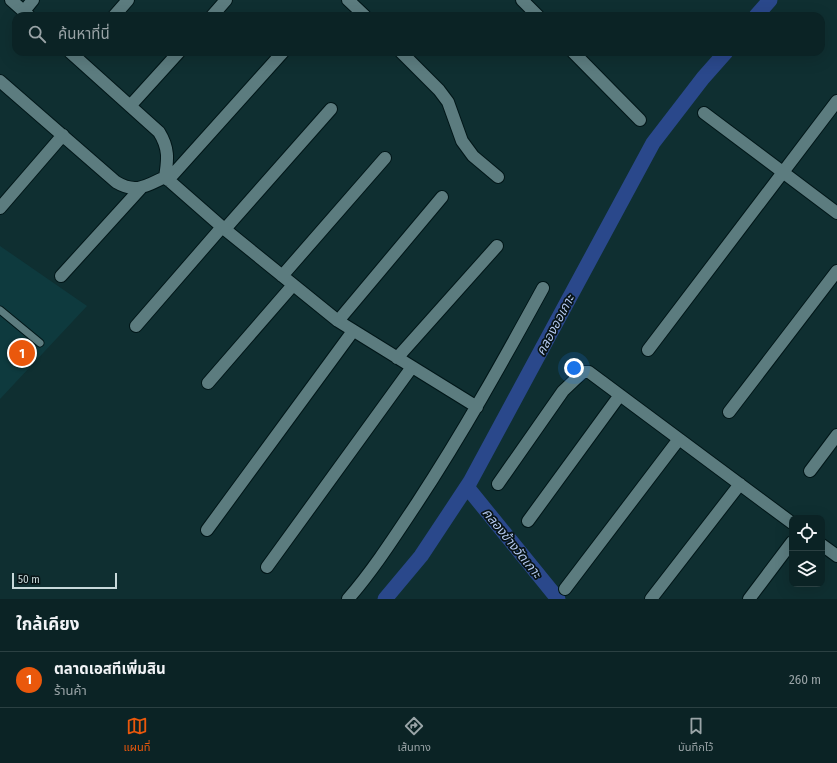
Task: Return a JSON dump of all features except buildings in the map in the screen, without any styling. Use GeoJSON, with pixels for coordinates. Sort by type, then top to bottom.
{"type":"FeatureCollection","features":[{"type":"Feature","properties":{"kind":"street"},"geometry":{"type":"LineString","coordinates":[[11,0],[24,12]]}},
{"type":"Feature","properties":{"kind":"street"},"geometry":{"type":"LineString","coordinates":[[27,12],[33,0]]}},
{"type":"Feature","properties":{"kind":"street"},"geometry":{"type":"LineString","coordinates":[[118,12],[128,0]]}},
{"type":"Feature","properties":{"kind":"street"},"geometry":{"type":"LineString","coordinates":[[216,12],[226,0]]}},
{"type":"Feature","properties":{"kind":"street"},"geometry":{"type":"LineString","coordinates":[[348,0],[361,12]]}},
{"type":"Feature","properties":{"kind":"street"},"geometry":{"type":"LineString","coordinates":[[522,0],[534,12]]}},
{"type":"Feature","properties":{"kind":"street"},"geometry":{"type":"LineString","coordinates":[[78,56],[130,106],[160,132],[166,142],[168,159],[167,178]]}},
{"type":"Feature","properties":{"kind":"street"},"geometry":{"type":"LineString","coordinates":[[130,106],[175,56]]}},
{"type":"Feature","properties":{"kind":"street"},"geometry":{"type":"LineString","coordinates":[[0,81],[116,182],[125,187],[141,188],[167,178],[279,56]]}},
{"type":"Feature","properties":{"kind":"street"},"geometry":{"type":"LineString","coordinates":[[405,56],[439,90],[448,102],[462,141],[473,156],[498,177]]}},
{"type":"Feature","properties":{"kind":"street"},"geometry":{"type":"LineString","coordinates":[[577,56],[640,120]]}},
{"type":"Feature","properties":{"kind":"street"},"geometry":{"type":"LineString","coordinates":[[648,350],[837,101]]}},
{"type":"Feature","properties":{"kind":"street"},"geometry":{"type":"LineString","coordinates":[[136,326],[331,109]]}},
{"type":"Feature","properties":{"kind":"street"},"geometry":{"type":"LineString","coordinates":[[704,113],[837,213]]}},
{"type":"Feature","properties":{"kind":"street"},"geometry":{"type":"LineString","coordinates":[[0,208],[63,135]]}},
{"type":"Feature","properties":{"kind":"street"},"geometry":{"type":"LineString","coordinates":[[282,276],[385,158]]}},
{"type":"Feature","properties":{"kind":"street"},"geometry":{"type":"LineString","coordinates":[[167,178],[223,228],[338,321],[477,407]]}},
{"type":"Feature","properties":{"kind":"street"},"geometry":{"type":"LineString","coordinates":[[61,276],[141,188]]}},
{"type":"Feature","properties":{"kind":"street"},"geometry":{"type":"LineString","coordinates":[[338,321],[442,197]]}},
{"type":"Feature","properties":{"kind":"street"},"geometry":{"type":"LineString","coordinates":[[397,358],[497,246]]}},
{"type":"Feature","properties":{"kind":"street"},"geometry":{"type":"LineString","coordinates":[[729,412],[837,271]]}},
{"type":"Feature","properties":{"kind":"street"},"geometry":{"type":"LineString","coordinates":[[208,383],[293,285]]}},
{"type":"Feature","properties":{"kind":"street"},"geometry":{"type":"LineString","coordinates":[[348,599],[362,584],[445,460],[477,407],[543,288]]}},
{"type":"Feature","properties":{"kind":"street"},"geometry":{"type":"LineString","coordinates":[[207,530],[353,331]]}},
{"type":"Feature","properties":{"kind":"street"},"geometry":{"type":"LineString","coordinates":[[268,567],[412,367]]}},
{"type":"Feature","properties":{"kind":"street"},"geometry":{"type":"LineString","coordinates":[[498,484],[563,391],[583,372],[589,372],[789,521]]}},
{"type":"Feature","properties":{"kind":"street"},"geometry":{"type":"LineString","coordinates":[[528,521],[620,395]]}},
{"type":"Feature","properties":{"kind":"street"},"geometry":{"type":"LineString","coordinates":[[810,470],[837,435]]}},
{"type":"Feature","properties":{"kind":"street"},"geometry":{"type":"LineString","coordinates":[[565,590],[679,439]]}},
{"type":"Feature","properties":{"kind":"street"},"geometry":{"type":"LineString","coordinates":[[652,599],[740,484]]}},
{"type":"Feature","properties":{"kind":"street"},"geometry":{"type":"LineString","coordinates":[[749,599],[789,546]]}},
{"type":"Feature","properties":{"kind":"street"},"geometry":{"type":"LineString","coordinates":[[825,547],[837,556]]}},
{"type":"Feature","properties":{"kind":"lane"},"geometry":{"type":"LineString","coordinates":[[0,310],[40,343]]}},
{"type":"Feature","properties":{"kind":"shaded area"},"geometry":{"type":"Polygon","coordinates":[[[0,246],[87,306],[0,399],[0,246]]]}},
{"type":"Feature","properties":{"kind":"waterway","name":"คลองออเกาะ"},"geometry":{"type":"LineString","coordinates":[[760,12],[770,0]]}},
{"type":"Feature","properties":{"kind":"waterway","name":"คลองออเกาะ"},"geometry":{"type":"LineString","coordinates":[[385,599],[421,556],[470,482],[653,143],[703,78],[722,56]]}},
{"type":"Feature","properties":{"kind":"waterway","name":"คลองข้างวัดเกาะ"},"geometry":{"type":"LineString","coordinates":[[467,487],[558,599]]}},
{"type":"Feature","properties":{"kind":"place","name":"ตลาดเอสทีเพิ่มสิน"},"geometry":{"type":"Point","coordinates":[22,353]}}]}
